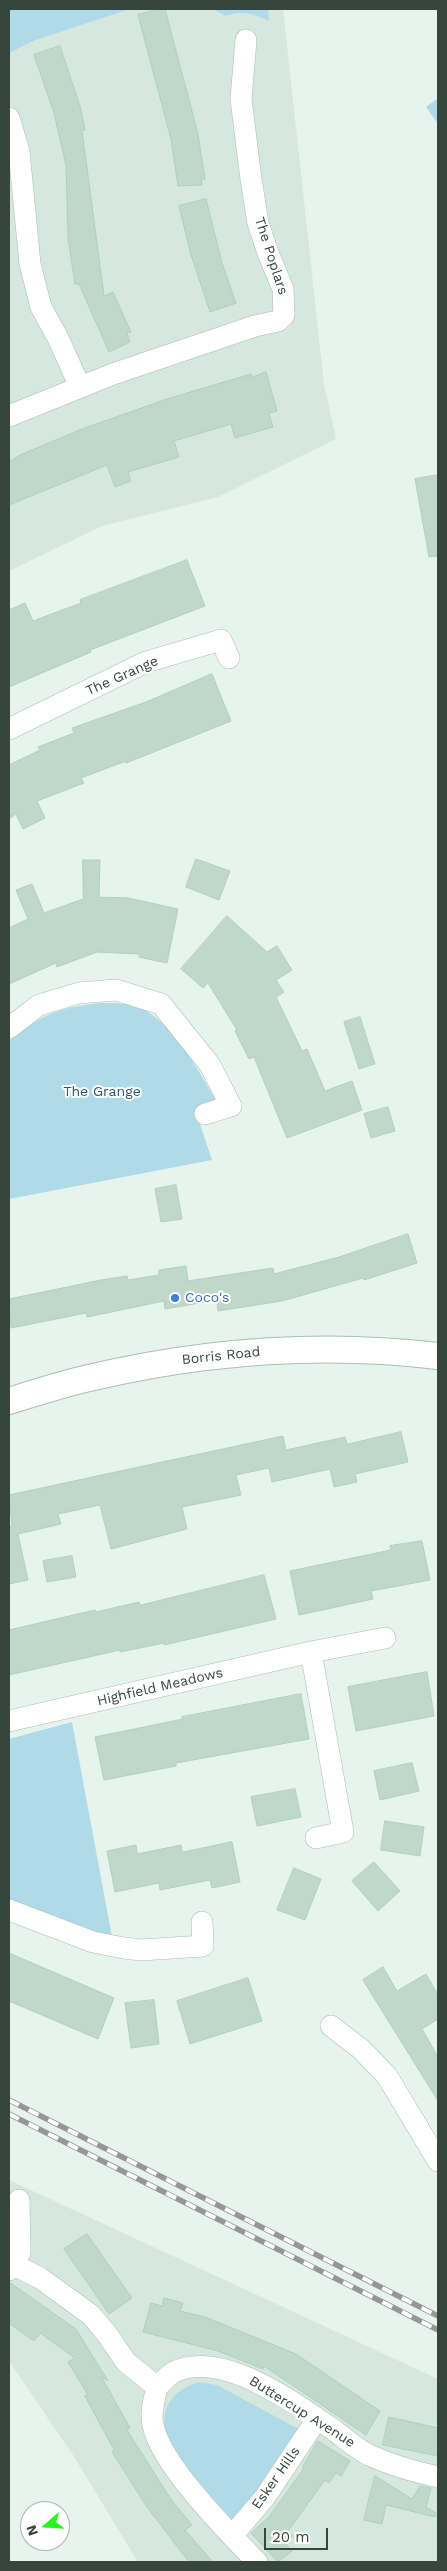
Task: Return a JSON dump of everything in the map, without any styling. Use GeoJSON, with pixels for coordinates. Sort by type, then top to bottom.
{"type":"FeatureCollection","features":[{"type":"Feature","properties":{"kind":"street","name":"The Poplars"},"geometry":{"type":"LineString","coordinates":[[9,416],[80,386],[255,326],[278,321],[284,315],[283,290],[258,223],[251,178],[241,99],[246,40]]}},
{"type":"Feature","properties":{"kind":"street"},"geometry":{"type":"LineString","coordinates":[[9,118],[19,151],[29,255],[41,307],[58,338],[80,386]]}},
{"type":"Feature","properties":{"kind":"street","name":"The Grange"},"geometry":{"type":"LineString","coordinates":[[9,729],[146,662],[221,640],[229,658]]}},
{"type":"Feature","properties":{"kind":"street"},"geometry":{"type":"LineString","coordinates":[[9,1028],[39,1005],[79,993],[116,990],[161,1004],[210,1065],[231,1106],[205,1114]]}},
{"type":"Feature","properties":{"kind":"street","name":"Borris Road"},"geometry":{"type":"LineString","coordinates":[[9,1401],[87,1378],[226,1354],[302,1349],[358,1349],[438,1356]]}},
{"type":"Feature","properties":{"kind":"street","name":"Highfield Meadows"},"geometry":{"type":"LineString","coordinates":[[9,1721],[311,1652],[385,1638]]}},
{"type":"Feature","properties":{"kind":"street"},"geometry":{"type":"LineString","coordinates":[[311,1652],[343,1832],[316,1838]]}},
{"type":"Feature","properties":{"kind":"street"},"geometry":{"type":"LineString","coordinates":[[9,1910],[93,1942],[141,1950],[202,1946],[202,1922]]}},
{"type":"Feature","properties":{"kind":"street"},"geometry":{"type":"LineString","coordinates":[[331,2026],[361,2049],[387,2076],[438,2161]]}},
{"type":"Feature","properties":{"kind":"street"},"geometry":{"type":"LineString","coordinates":[[19,2200],[20,2252],[12,2267],[40,2278],[91,2315],[108,2334],[126,2362],[157,2388],[152,2415],[157,2436],[177,2471],[232,2536],[257,2562]]}},
{"type":"Feature","properties":{"kind":"street","name":"Buttercup Avenue"},"geometry":{"type":"LineString","coordinates":[[157,2388],[173,2372],[192,2367],[215,2367],[242,2375],[317,2418],[369,2455],[409,2470],[438,2477]]}},
{"type":"Feature","properties":{"kind":"street","name":"Esker Hills"},"geometry":{"type":"LineString","coordinates":[[232,2536],[265,2498],[317,2418]]}},
{"type":"Feature","properties":{"kind":"shaded area"},"geometry":{"type":"Polygon","coordinates":[[[9,9],[283,9],[324,384],[336,439],[218,497],[102,526],[9,571],[9,9]]]}},
{"type":"Feature","properties":{"kind":"shaded area"},"geometry":{"type":"Polygon","coordinates":[[[9,2180],[438,2379],[438,2562],[138,2562],[73,2455],[9,2361],[9,2180]]]}},
{"type":"Feature","properties":{"kind":"green space"},"geometry":{"type":"Polygon","coordinates":[[[9,9],[130,9],[35,40],[9,53],[9,9]]]}},
{"type":"Feature","properties":{"kind":"green space"},"geometry":{"type":"Polygon","coordinates":[[[213,9],[268,9],[269,21],[248,14],[237,13],[226,16],[213,9]]]}},
{"type":"Feature","properties":{"kind":"green space"},"geometry":{"type":"Polygon","coordinates":[[[438,98],[438,124],[426,107],[438,98]]]}},
{"type":"Feature","properties":{"kind":"green space","name":"The Grange"},"geometry":{"type":"Polygon","coordinates":[[[101,1003],[127,1004],[143,1009],[165,1025],[184,1049],[215,1099],[195,1109],[212,1160],[9,1199],[9,1041],[30,1025],[51,1014],[74,1007],[101,1003]]]}},
{"type":"Feature","properties":{"kind":"green space"},"geometry":{"type":"Polygon","coordinates":[[[72,1722],[112,1937],[99,1936],[9,1901],[9,1739],[72,1722]]]}},
{"type":"Feature","properties":{"kind":"green space"},"geometry":{"type":"Polygon","coordinates":[[[198,2382],[217,2385],[302,2431],[236,2524],[185,2464],[176,2451],[165,2427],[164,2418],[168,2404],[178,2393],[198,2382]]]}},
{"type":"Feature","properties":{"kind":"building"},"geometry":{"type":"Polygon","coordinates":[[[165,9],[198,134],[205,179],[201,180],[202,185],[178,186],[171,139],[138,15],[165,9]]]}},
{"type":"Feature","properties":{"kind":"building"},"geometry":{"type":"Polygon","coordinates":[[[60,46],[80,106],[85,130],[82,131],[104,296],[113,292],[131,332],[127,333],[130,342],[109,352],[79,284],[75,284],[68,238],[66,165],[54,113],[34,55],[60,46]]]}},
{"type":"Feature","properties":{"kind":"building"},"geometry":{"type":"Polygon","coordinates":[[[206,199],[222,263],[236,303],[210,312],[191,255],[179,206],[206,199]]]}},
{"type":"Feature","properties":{"kind":"building"},"geometry":{"type":"Polygon","coordinates":[[[266,372],[277,411],[269,413],[273,427],[235,438],[231,424],[174,441],[179,457],[128,472],[131,481],[115,487],[107,465],[9,505],[9,462],[20,455],[82,429],[167,399],[251,374],[252,377],[266,372]]]}},
{"type":"Feature","properties":{"kind":"building"},"geometry":{"type":"Polygon","coordinates":[[[438,475],[438,556],[429,557],[415,479],[438,475]]]}},
{"type":"Feature","properties":{"kind":"building"},"geometry":{"type":"Polygon","coordinates":[[[187,560],[205,606],[90,650],[91,652],[9,687],[9,610],[25,603],[33,621],[81,603],[80,600],[187,560]]]}},
{"type":"Feature","properties":{"kind":"building"},"geometry":{"type":"Polygon","coordinates":[[[212,674],[231,721],[126,763],[126,761],[81,778],[84,783],[37,801],[45,818],[23,829],[16,814],[9,819],[9,765],[40,750],[38,747],[74,733],[72,728],[146,702],[212,674]]]}},
{"type":"Feature","properties":{"kind":"building"},"geometry":{"type":"Polygon","coordinates":[[[196,859],[230,871],[219,900],[186,887],[196,859]]]}},
{"type":"Feature","properties":{"kind":"building"},"geometry":{"type":"Polygon","coordinates":[[[83,860],[100,860],[99,897],[128,898],[178,909],[167,963],[139,957],[139,954],[97,952],[57,967],[56,963],[9,984],[9,928],[28,919],[16,890],[32,884],[44,913],[83,899],[83,860]]]}},
{"type":"Feature","properties":{"kind":"building"},"geometry":{"type":"Polygon","coordinates":[[[227,916],[267,952],[277,946],[292,970],[276,980],[284,992],[276,997],[302,1051],[307,1049],[325,1091],[352,1081],[362,1110],[287,1138],[254,1057],[249,1059],[235,1031],[237,1030],[208,983],[203,988],[181,969],[227,916]]]}},
{"type":"Feature","properties":{"kind":"building"},"geometry":{"type":"Polygon","coordinates":[[[360,1017],[375,1064],[359,1069],[344,1022],[360,1017]]]}},
{"type":"Feature","properties":{"kind":"building"},"geometry":{"type":"Polygon","coordinates":[[[388,1107],[395,1131],[371,1138],[364,1114],[388,1107]]]}},
{"type":"Feature","properties":{"kind":"building"},"geometry":{"type":"Polygon","coordinates":[[[176,1185],[182,1219],[161,1222],[155,1189],[176,1185]]]}},
{"type":"Feature","properties":{"kind":"building"},"geometry":{"type":"Polygon","coordinates":[[[408,1234],[417,1263],[364,1280],[363,1278],[282,1301],[218,1311],[217,1300],[165,1309],[164,1301],[87,1317],[86,1313],[11,1328],[9,1299],[101,1280],[127,1276],[128,1280],[159,1275],[159,1270],[186,1266],[188,1281],[273,1268],[274,1274],[339,1257],[408,1234]]]}},
{"type":"Feature","properties":{"kind":"building"},"geometry":{"type":"Polygon","coordinates":[[[401,1432],[408,1462],[355,1474],[357,1482],[334,1487],[330,1469],[272,1482],[269,1468],[236,1475],[241,1495],[182,1507],[187,1529],[111,1549],[100,1505],[58,1514],[61,1524],[18,1534],[28,1580],[9,1584],[9,1527],[12,1526],[9,1495],[283,1436],[286,1450],[345,1437],[347,1444],[401,1432]]]}},
{"type":"Feature","properties":{"kind":"building"},"geometry":{"type":"Polygon","coordinates":[[[422,1541],[430,1580],[371,1591],[373,1599],[299,1615],[290,1571],[391,1550],[390,1546],[422,1541]]]}},
{"type":"Feature","properties":{"kind":"building"},"geometry":{"type":"Polygon","coordinates":[[[72,1556],[76,1577],[47,1582],[43,1561],[72,1556]]]}},
{"type":"Feature","properties":{"kind":"building"},"geometry":{"type":"Polygon","coordinates":[[[264,1575],[276,1619],[164,1645],[164,1643],[120,1652],[120,1650],[9,1675],[9,1630],[95,1610],[96,1612],[139,1602],[140,1605],[264,1575]]]}},
{"type":"Feature","properties":{"kind":"building"},"geometry":{"type":"Polygon","coordinates":[[[427,1672],[434,1716],[356,1731],[348,1687],[427,1672]]]}},
{"type":"Feature","properties":{"kind":"building"},"geometry":{"type":"Polygon","coordinates":[[[301,1694],[309,1739],[176,1763],[176,1766],[104,1780],[95,1737],[183,1719],[182,1717],[301,1694]]]}},
{"type":"Feature","properties":{"kind":"building"},"geometry":{"type":"Polygon","coordinates":[[[412,1763],[419,1791],[380,1800],[374,1771],[412,1763]]]}},
{"type":"Feature","properties":{"kind":"building"},"geometry":{"type":"Polygon","coordinates":[[[295,1789],[301,1817],[257,1826],[251,1797],[295,1789]]]}},
{"type":"Feature","properties":{"kind":"building"},"geometry":{"type":"Polygon","coordinates":[[[385,1821],[424,1827],[420,1856],[381,1850],[385,1821]]]}},
{"type":"Feature","properties":{"kind":"building"},"geometry":{"type":"Polygon","coordinates":[[[232,1842],[240,1882],[212,1888],[210,1880],[160,1890],[159,1883],[115,1892],[107,1851],[136,1845],[137,1854],[181,1845],[182,1852],[232,1842]]]}},
{"type":"Feature","properties":{"kind":"building"},"geometry":{"type":"Polygon","coordinates":[[[374,1862],[400,1891],[378,1911],[352,1881],[374,1862]]]}},
{"type":"Feature","properties":{"kind":"building"},"geometry":{"type":"Polygon","coordinates":[[[294,1868],[321,1879],[305,1920],[277,1910],[294,1868]]]}},
{"type":"Feature","properties":{"kind":"building"},"geometry":{"type":"Polygon","coordinates":[[[9,1953],[114,1998],[98,2039],[9,2001],[9,1953]]]}},
{"type":"Feature","properties":{"kind":"building"},"geometry":{"type":"Polygon","coordinates":[[[383,1967],[397,1991],[426,1974],[438,1995],[438,2019],[422,2029],[438,2057],[438,2101],[363,1980],[383,1967]]]}},
{"type":"Feature","properties":{"kind":"building"},"geometry":{"type":"Polygon","coordinates":[[[248,1978],[262,2021],[190,2044],[177,2001],[248,1978]]]}},
{"type":"Feature","properties":{"kind":"building"},"geometry":{"type":"Polygon","coordinates":[[[154,2000],[159,2044],[131,2048],[125,2003],[154,2000]]]}},
{"type":"Feature","properties":{"kind":"building"},"geometry":{"type":"Polygon","coordinates":[[[87,2234],[132,2298],[109,2314],[64,2249],[87,2234]]]}},
{"type":"Feature","properties":{"kind":"building"},"geometry":{"type":"Polygon","coordinates":[[[9,2282],[76,2329],[108,2381],[101,2376],[130,2428],[127,2430],[170,2498],[192,2525],[185,2530],[213,2562],[189,2562],[147,2507],[112,2452],[114,2450],[85,2396],[88,2395],[68,2362],[75,2358],[40,2333],[34,2341],[9,2323],[9,2282]]]}},
{"type":"Feature","properties":{"kind":"building"},"geometry":{"type":"Polygon","coordinates":[[[164,2298],[183,2303],[180,2311],[205,2317],[296,2354],[380,2411],[366,2435],[264,2366],[263,2369],[218,2351],[143,2332],[151,2303],[162,2306],[164,2298]]]}},
{"type":"Feature","properties":{"kind":"building"},"geometry":{"type":"Polygon","coordinates":[[[389,2417],[438,2428],[438,2456],[383,2445],[389,2417]]]}},
{"type":"Feature","properties":{"kind":"building"},"geometry":{"type":"Polygon","coordinates":[[[318,2441],[350,2461],[341,2476],[336,2473],[329,2483],[325,2480],[288,2531],[293,2536],[285,2543],[292,2551],[278,2562],[251,2533],[269,2517],[304,2468],[318,2441]]]}},
{"type":"Feature","properties":{"kind":"building"},"geometry":{"type":"Polygon","coordinates":[[[375,2476],[412,2499],[420,2486],[431,2488],[426,2507],[436,2513],[435,2517],[386,2505],[382,2524],[364,2520],[375,2476]]]}},
{"type":"Feature","properties":{"kind":"railway"},"geometry":{"type":"LineString","coordinates":[[9,2100],[438,2316]]}},
{"type":"Feature","properties":{"kind":"railway"},"geometry":{"type":"LineString","coordinates":[[9,2114],[438,2330]]}},
{"type":"Feature","properties":{"kind":"place","name":"Coco's"},"geometry":{"type":"Point","coordinates":[175,1298]}}]}
